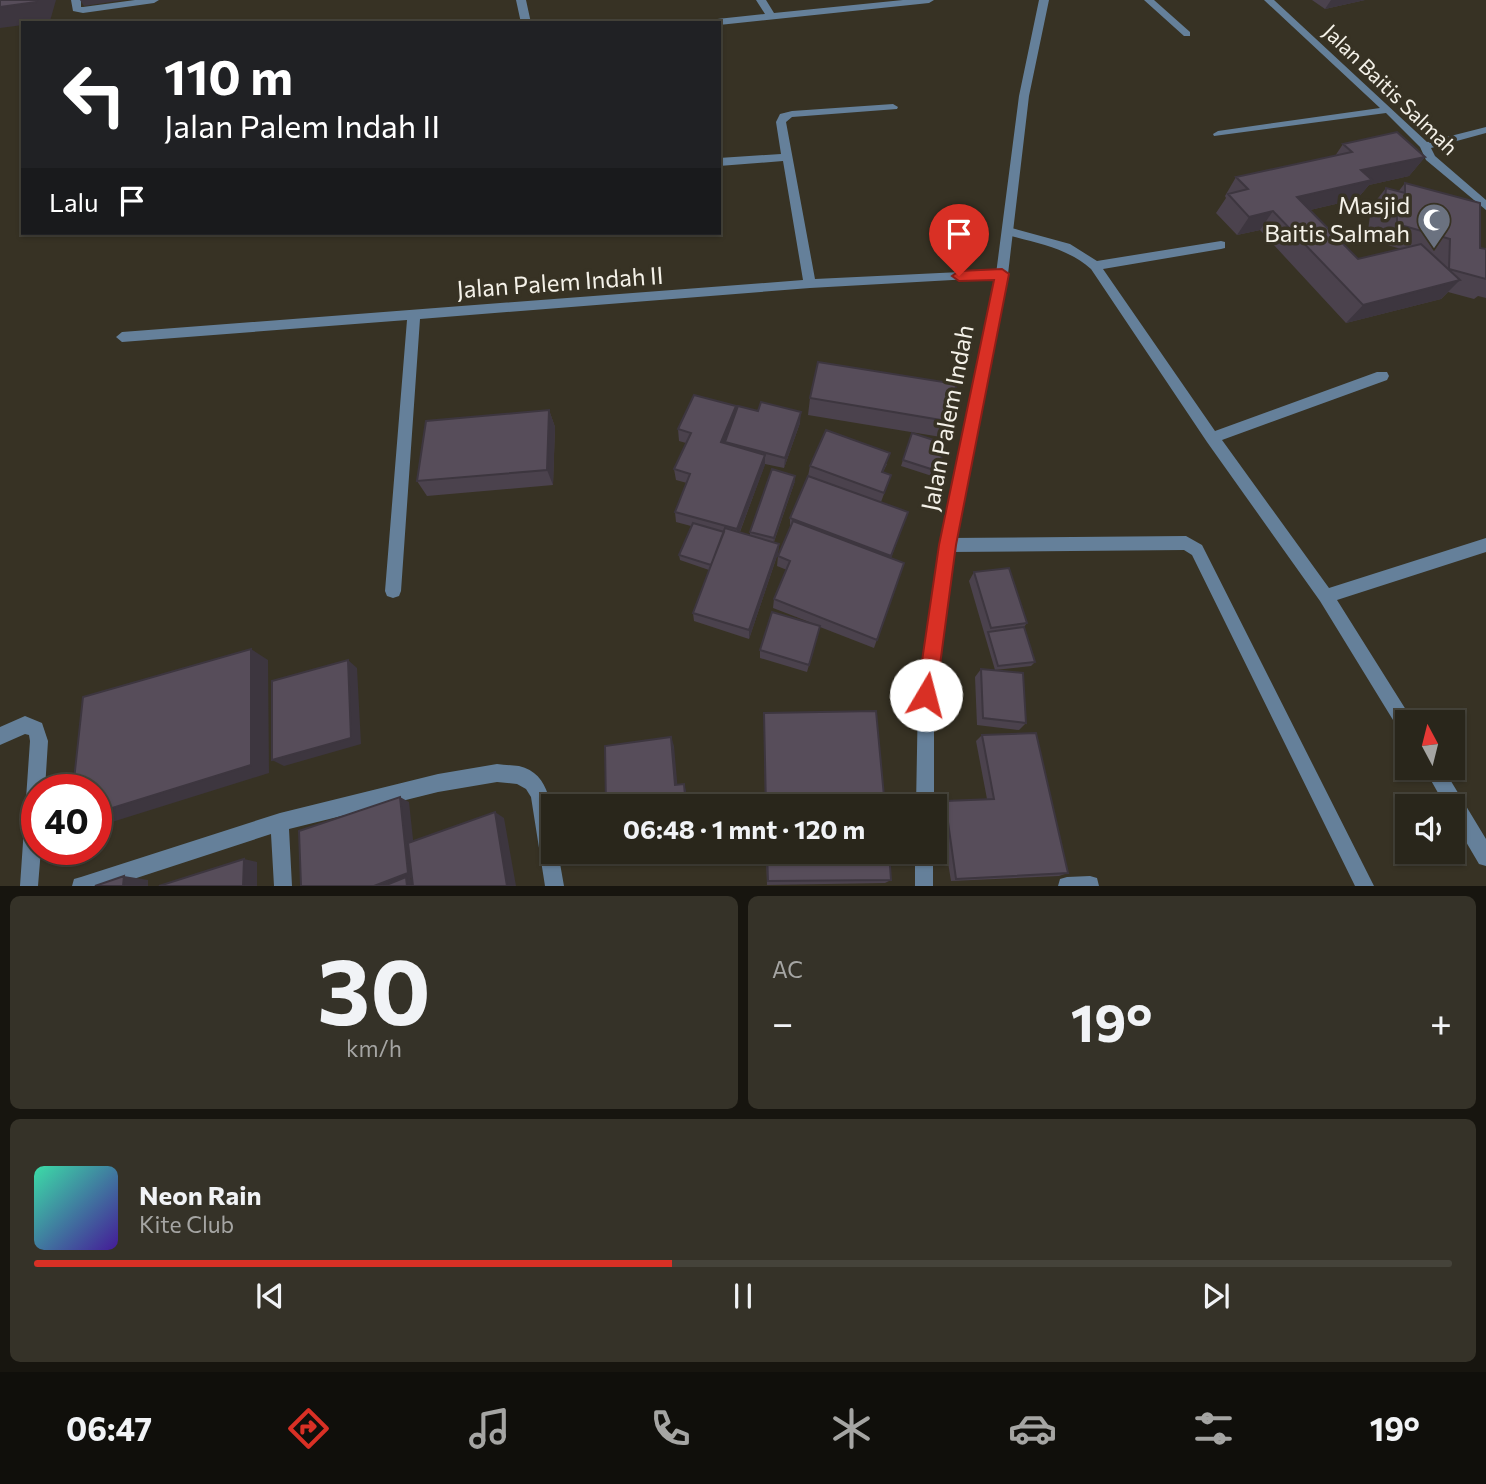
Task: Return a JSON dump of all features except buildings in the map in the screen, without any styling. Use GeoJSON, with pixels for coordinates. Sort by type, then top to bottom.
{"type":"FeatureCollection","features":[{"type":"Feature","properties":{"kind":"street"},"geometry":{"type":"LineString","coordinates":[[76,0],[76,9],[83,10],[154,0]]}},
{"type":"Feature","properties":{"kind":"street"},"geometry":{"type":"LineString","coordinates":[[521,0],[526,21]]}},
{"type":"Feature","properties":{"kind":"street"},"geometry":{"type":"LineString","coordinates":[[761,0],[770,15]]}},
{"type":"Feature","properties":{"kind":"street"},"geometry":{"type":"LineString","coordinates":[[721,21],[929,0]]}},
{"type":"Feature","properties":{"kind":"street","name":"Jalan Palem Indah"},"geometry":{"type":"LineString","coordinates":[[925,794],[926,695],[948,545],[1002,274],[1024,96],[1044,0]]}},
{"type":"Feature","properties":{"kind":"street"},"geometry":{"type":"LineString","coordinates":[[1149,0],[1187,34]]}},
{"type":"Feature","properties":{"kind":"street","name":"Jalan Baitis Salmah"},"geometry":{"type":"LineString","coordinates":[[1269,0],[1424,146],[1430,158],[1486,206]]}},
{"type":"Feature","properties":{"kind":"street"},"geometry":{"type":"LineString","coordinates":[[810,284],[781,121],[784,116],[893,107]]}},
{"type":"Feature","properties":{"kind":"street"},"geometry":{"type":"LineString","coordinates":[[1218,134],[1387,110]]}},
{"type":"Feature","properties":{"kind":"street"},"geometry":{"type":"LineString","coordinates":[[1424,146],[1486,130]]}},
{"type":"Feature","properties":{"kind":"street"},"geometry":{"type":"LineString","coordinates":[[721,163],[787,157]]}},
{"type":"Feature","properties":{"kind":"street"},"geometry":{"type":"LineString","coordinates":[[1008,232],[1074,251],[1095,266],[1212,438],[1326,596],[1396,710]]}},
{"type":"Feature","properties":{"kind":"street"},"geometry":{"type":"LineString","coordinates":[[1095,266],[1221,246]]}},
{"type":"Feature","properties":{"kind":"street","name":"Jalan Palem Indah II"},"geometry":{"type":"LineString","coordinates":[[122,337],[810,284],[1002,274]]}},
{"type":"Feature","properties":{"kind":"street"},"geometry":{"type":"LineString","coordinates":[[393,591],[414,315]]}},
{"type":"Feature","properties":{"kind":"street"},"geometry":{"type":"LineString","coordinates":[[1212,438],[1382,376]]}},
{"type":"Feature","properties":{"kind":"street"},"geometry":{"type":"LineString","coordinates":[[948,545],[1186,543],[1197,550],[1365,886]]}},
{"type":"Feature","properties":{"kind":"street"},"geometry":{"type":"LineString","coordinates":[[1326,596],[1486,545]]}},
{"type":"Feature","properties":{"kind":"street"},"geometry":{"type":"LineString","coordinates":[[0,736],[25,725],[36,729],[39,741],[29,886]]}},
{"type":"Feature","properties":{"kind":"street"},"geometry":{"type":"LineString","coordinates":[[81,886],[280,822],[438,783],[497,773],[520,775],[532,783],[539,794],[555,886]]}},
{"type":"Feature","properties":{"kind":"street"},"geometry":{"type":"LineString","coordinates":[[1442,780],[1479,828],[1486,856]]}},
{"type":"Feature","properties":{"kind":"street"},"geometry":{"type":"LineString","coordinates":[[280,822],[284,886]]}},
{"type":"Feature","properties":{"kind":"street"},"geometry":{"type":"LineString","coordinates":[[923,886],[924,864]]}},
{"type":"Feature","properties":{"kind":"street"},"geometry":{"type":"LineString","coordinates":[[1067,886],[1090,885]]}},
{"type":"Feature","properties":{"kind":"place","name":"Masjid Baitis Salmah"},"geometry":{"type":"Point","coordinates":[1434,250]}},
{"type":"Feature","properties":{"kind":"route"},"geometry":{"type":"LineString","coordinates":[[926,695],[948,545],[1002,274],[959,276]]}}]}
